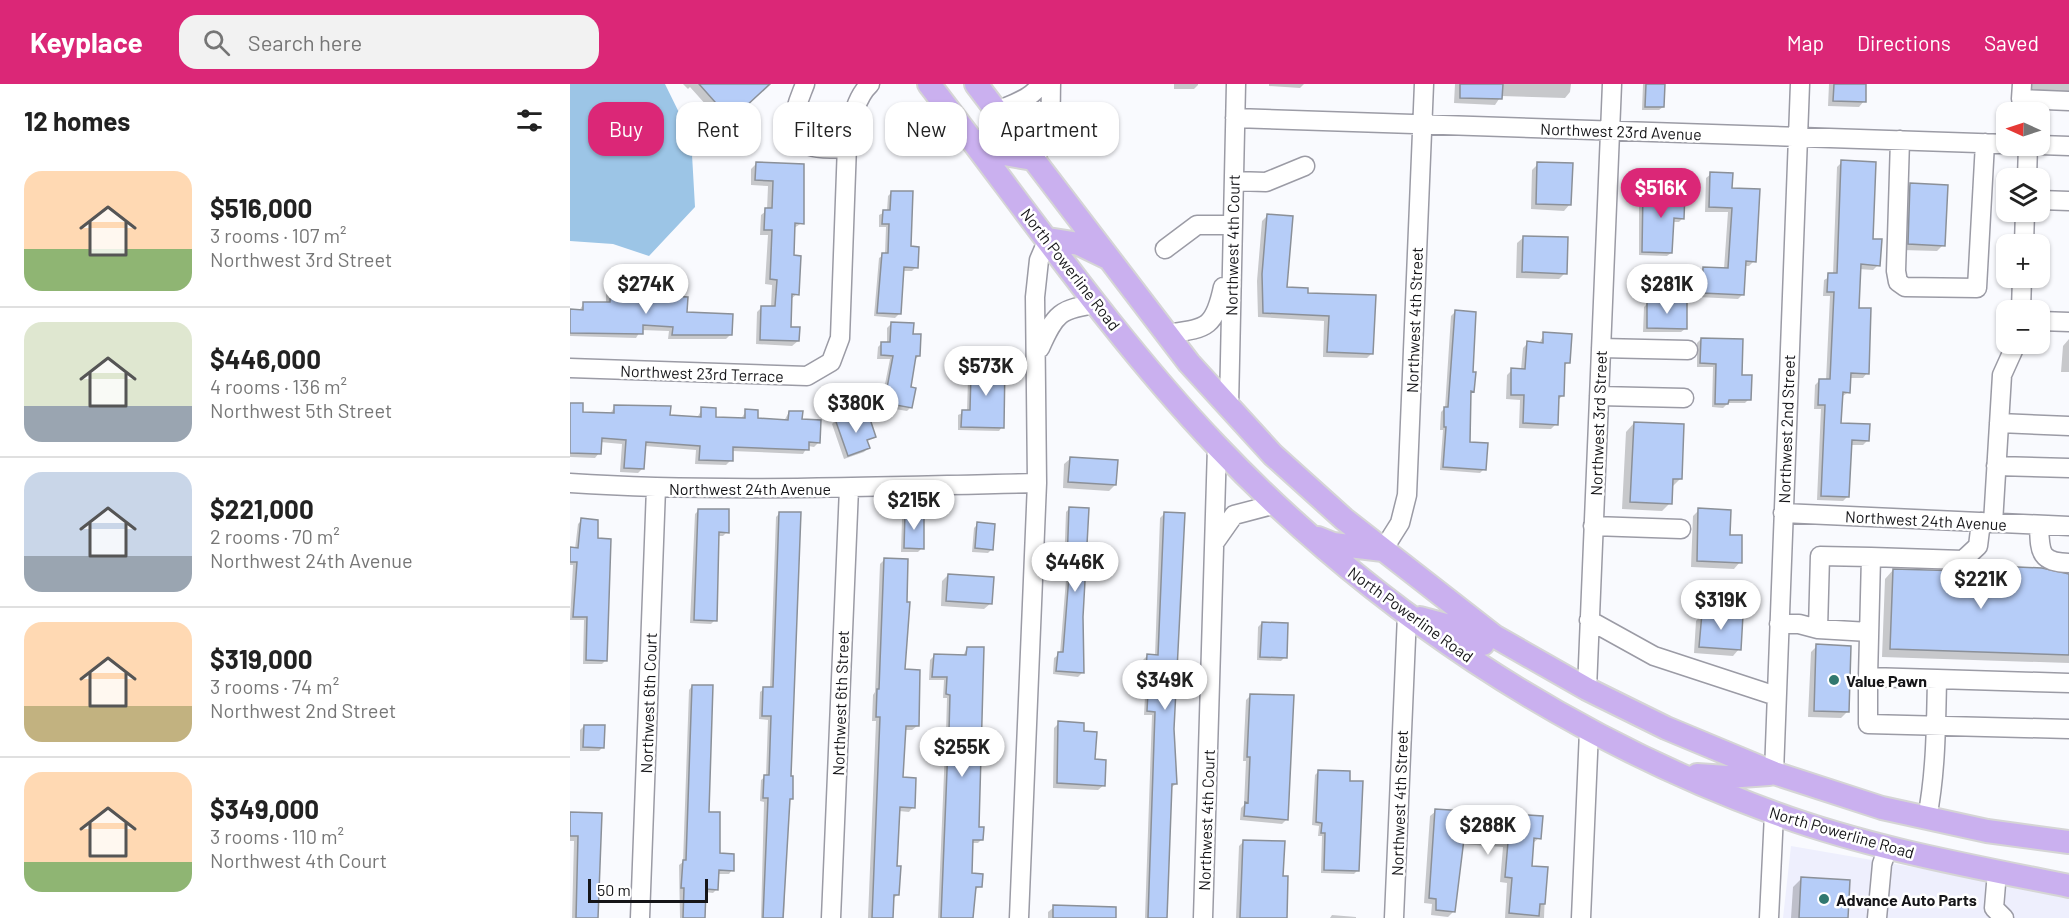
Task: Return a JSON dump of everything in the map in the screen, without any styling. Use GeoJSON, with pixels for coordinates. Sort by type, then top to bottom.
{"type":"FeatureCollection","features":[{"type":"Feature","properties":{"kind":"main road","name":"North Powerline Road"},"geometry":{"type":"LineString","coordinates":[[929,84],[1098,304],[1169,393],[1217,447],[1308,534],[1407,615],[1504,681],[1589,731],[1774,814],[1888,847],[2069,886]]}},
{"type":"Feature","properties":{"kind":"main road","name":"North Powerline Road"},"geometry":{"type":"LineString","coordinates":[[976,84],[990,102]]}},
{"type":"Feature","properties":{"kind":"main road"},"geometry":{"type":"LineString","coordinates":[[970,138],[1004,154],[1033,159]]}},
{"type":"Feature","properties":{"kind":"main road","name":"North Powerline Road"},"geometry":{"type":"LineString","coordinates":[[1031,156],[1189,363],[1273,454],[1344,519],[1494,636],[1587,689],[1666,728],[1774,773],[1882,808],[1987,831],[2069,842]]}},
{"type":"Feature","properties":{"kind":"main road"},"geometry":{"type":"LineString","coordinates":[[1048,239],[1079,244],[1110,260]]}},
{"type":"Feature","properties":{"kind":"main road"},"geometry":{"type":"LineString","coordinates":[[1308,534],[1332,544],[1383,550]]}},
{"type":"Feature","properties":{"kind":"main road"},"geometry":{"type":"LineString","coordinates":[[1407,615],[1461,629],[1544,682],[1563,688],[1587,689]]}},
{"type":"Feature","properties":{"kind":"main road"},"geometry":{"type":"LineString","coordinates":[[1676,772],[1727,777],[1774,773]]}},
{"type":"Feature","properties":{"kind":"street"},"geometry":{"type":"LineString","coordinates":[[798,102],[805,84]]}},
{"type":"Feature","properties":{"kind":"street"},"geometry":{"type":"LineString","coordinates":[[859,102],[863,91],[870,84]]}},
{"type":"Feature","properties":{"kind":"street"},"geometry":{"type":"LineString","coordinates":[[1016,102],[1038,89],[1040,84]]}},
{"type":"Feature","properties":{"kind":"street"},"geometry":{"type":"LineString","coordinates":[[1033,159],[1050,133],[1051,84]]}},
{"type":"Feature","properties":{"kind":"street","name":"Northwest 4th Court"},"geometry":{"type":"LineString","coordinates":[[1229,406],[1236,84]]}},
{"type":"Feature","properties":{"kind":"street","name":"Northwest 4th Street"},"geometry":{"type":"LineString","coordinates":[[1383,550],[1400,523],[1407,495],[1424,84]]}},
{"type":"Feature","properties":{"kind":"street","name":"Northwest 3rd Street"},"geometry":{"type":"LineString","coordinates":[[1587,689],[1612,84]]}},
{"type":"Feature","properties":{"kind":"street","name":"Northwest 2nd Street"},"geometry":{"type":"LineString","coordinates":[[1774,773],[1800,84]]}},
{"type":"Feature","properties":{"kind":"street"},"geometry":{"type":"LineString","coordinates":[[2021,98],[2069,101]]}},
{"type":"Feature","properties":{"kind":"street","name":"Northwest 23rd Avenue"},"geometry":{"type":"LineString","coordinates":[[1235,118],[1996,144]]}},
{"type":"Feature","properties":{"kind":"street"},"geometry":{"type":"LineString","coordinates":[[1900,140],[1896,271],[1898,282],[1905,287],[1977,288],[1985,143]]}},
{"type":"Feature","properties":{"kind":"street"},"geometry":{"type":"LineString","coordinates":[[2050,145],[2069,146]]}},
{"type":"Feature","properties":{"kind":"street","name":"Northwest 23rd Terrace"},"geometry":{"type":"LineString","coordinates":[[570,368],[807,376],[831,362],[840,338],[847,156]]}},
{"type":"Feature","properties":{"kind":"street"},"geometry":{"type":"LineString","coordinates":[[1233,181],[1266,182],[1305,166]]}},
{"type":"Feature","properties":{"kind":"street"},"geometry":{"type":"LineString","coordinates":[[2050,200],[2069,201]]}},
{"type":"Feature","properties":{"kind":"street"},"geometry":{"type":"LineString","coordinates":[[1165,249],[1197,225],[1233,225]]}},
{"type":"Feature","properties":{"kind":"street"},"geometry":{"type":"LineString","coordinates":[[1019,918],[1037,483],[1038,352],[1035,297],[1039,260],[1048,239]]}},
{"type":"Feature","properties":{"kind":"street"},"geometry":{"type":"LineString","coordinates":[[1166,334],[1195,330],[1208,324],[1218,312],[1223,287],[1232,266]]}},
{"type":"Feature","properties":{"kind":"street"},"geometry":{"type":"LineString","coordinates":[[1038,352],[1052,320],[1065,309],[1098,304]]}},
{"type":"Feature","properties":{"kind":"street"},"geometry":{"type":"LineString","coordinates":[[2050,321],[2069,322]]}},
{"type":"Feature","properties":{"kind":"street"},"geometry":{"type":"LineString","coordinates":[[1601,348],[1688,350]]}},
{"type":"Feature","properties":{"kind":"street"},"geometry":{"type":"LineString","coordinates":[[1818,629],[1820,556],[1962,560],[1978,546],[1987,522],[1996,466],[2001,375],[2011,354]]}},
{"type":"Feature","properties":{"kind":"street"},"geometry":{"type":"LineString","coordinates":[[1599,396],[1684,398]]}},
{"type":"Feature","properties":{"kind":"street"},"geometry":{"type":"LineString","coordinates":[[1999,423],[2069,426]]}},
{"type":"Feature","properties":{"kind":"street","name":"Northwest 4th Court"},"geometry":{"type":"LineString","coordinates":[[1203,918],[1217,447]]}},
{"type":"Feature","properties":{"kind":"street"},"geometry":{"type":"LineString","coordinates":[[1996,466],[2069,468]]}},
{"type":"Feature","properties":{"kind":"street","name":"Northwest 24th Avenue"},"geometry":{"type":"LineString","coordinates":[[570,483],[656,488],[849,488],[1037,483]]}},
{"type":"Feature","properties":{"kind":"street","name":"Northwest 6th Court"},"geometry":{"type":"LineString","coordinates":[[640,918],[656,488]]}},
{"type":"Feature","properties":{"kind":"street","name":"Northwest 6th Street"},"geometry":{"type":"LineString","coordinates":[[831,918],[849,488]]}},
{"type":"Feature","properties":{"kind":"street"},"geometry":{"type":"LineString","coordinates":[[1215,542],[1234,515],[1276,504]]}},
{"type":"Feature","properties":{"kind":"street","name":"Northwest 24th Avenue"},"geometry":{"type":"LineString","coordinates":[[1783,513],[2069,526]]}},
{"type":"Feature","properties":{"kind":"street"},"geometry":{"type":"LineString","coordinates":[[2039,525],[2040,548],[2046,559],[2050,562],[2069,563]]}},
{"type":"Feature","properties":{"kind":"street"},"geometry":{"type":"LineString","coordinates":[[1593,526],[1681,529]]}},
{"type":"Feature","properties":{"kind":"street"},"geometry":{"type":"LineString","coordinates":[[1871,557],[1868,724],[2069,729]]}},
{"type":"Feature","properties":{"kind":"street","name":"Northwest 4th Street"},"geometry":{"type":"LineString","coordinates":[[1394,918],[1407,615]]}},
{"type":"Feature","properties":{"kind":"street"},"geometry":{"type":"LineString","coordinates":[[1589,620],[1654,656],[1776,696]]}},
{"type":"Feature","properties":{"kind":"street"},"geometry":{"type":"LineString","coordinates":[[1779,624],[1869,632]]}},
{"type":"Feature","properties":{"kind":"street"},"geometry":{"type":"LineString","coordinates":[[1868,677],[2069,683]]}},
{"type":"Feature","properties":{"kind":"street"},"geometry":{"type":"LineString","coordinates":[[1927,818],[1933,787],[1936,679]]}},
{"type":"Feature","properties":{"kind":"street"},"geometry":{"type":"LineString","coordinates":[[1581,918],[1589,731]]}},
{"type":"Feature","properties":{"kind":"street"},"geometry":{"type":"LineString","coordinates":[[1769,918],[1774,814]]}},
{"type":"Feature","properties":{"kind":"street"},"geometry":{"type":"LineString","coordinates":[[1877,918],[1882,864],[1888,847]]}},
{"type":"Feature","properties":{"kind":"street"},"geometry":{"type":"LineString","coordinates":[[1997,872],[1994,908],[2004,918]]}},
{"type":"Feature","properties":{"kind":"shaded area"},"geometry":{"type":"Polygon","coordinates":[[[1791,846],[2069,894],[2069,918],[1783,918],[1791,846]]]}},
{"type":"Feature","properties":{"kind":"water"},"geometry":{"type":"Polygon","coordinates":[[[570,84],[665,84],[676,106],[676,156],[692,156],[695,207],[649,256],[613,244],[570,241],[570,84]]]}},
{"type":"Feature","properties":{"kind":"building"},"geometry":{"type":"Polygon","coordinates":[[[699,84],[770,84],[750,102],[715,102],[699,84]]]}},
{"type":"Feature","properties":{"kind":"building"},"geometry":{"type":"Polygon","coordinates":[[[1460,84],[1503,84],[1502,99],[1460,98],[1460,84]]]}},
{"type":"Feature","properties":{"kind":"building"},"geometry":{"type":"Polygon","coordinates":[[[1646,84],[1665,84],[1664,107],[1645,107],[1646,84]]]}},
{"type":"Feature","properties":{"kind":"building"},"geometry":{"type":"Polygon","coordinates":[[[1834,84],[1866,84],[1866,102],[1833,101],[1834,84]]]}},
{"type":"Feature","properties":{"kind":"building"},"geometry":{"type":"Polygon","coordinates":[[[1841,160],[1876,162],[1873,239],[1882,239],[1880,266],[1861,264],[1859,308],[1871,308],[1869,374],[1851,373],[1850,393],[1843,392],[1841,423],[1870,424],[1869,441],[1852,440],[1849,497],[1821,496],[1825,405],[1818,405],[1819,379],[1830,379],[1834,292],[1827,292],[1828,273],[1837,273],[1841,160]]]}},
{"type":"Feature","properties":{"kind":"building"},"geometry":{"type":"Polygon","coordinates":[[[756,162],[804,164],[804,224],[795,223],[794,255],[801,256],[799,295],[792,294],[791,327],[800,327],[799,341],[760,340],[761,306],[775,306],[777,280],[770,279],[772,230],[764,230],[765,208],[772,208],[773,181],[755,180],[756,162]]]}},
{"type":"Feature","properties":{"kind":"building"},"geometry":{"type":"Polygon","coordinates":[[[1537,162],[1573,163],[1571,205],[1536,204],[1537,162]]]}},
{"type":"Feature","properties":{"kind":"building"},"geometry":{"type":"Polygon","coordinates":[[[1710,172],[1733,173],[1732,188],[1760,189],[1756,262],[1746,261],[1744,295],[1702,293],[1703,267],[1728,268],[1732,208],[1709,207],[1710,172]]]}},
{"type":"Feature","properties":{"kind":"building"},"geometry":{"type":"Polygon","coordinates":[[[1910,183],[1948,185],[1945,246],[1908,244],[1910,183]]]}},
{"type":"Feature","properties":{"kind":"building"},"geometry":{"type":"Polygon","coordinates":[[[1643,190],[1685,192],[1684,219],[1674,218],[1672,253],[1642,252],[1643,190]]]}},
{"type":"Feature","properties":{"kind":"building"},"geometry":{"type":"Polygon","coordinates":[[[891,191],[913,191],[911,246],[919,247],[918,268],[904,267],[901,314],[877,313],[882,253],[888,253],[889,224],[882,224],[883,210],[890,210],[891,191]]]}},
{"type":"Feature","properties":{"kind":"building"},"geometry":{"type":"Polygon","coordinates":[[[1267,214],[1293,216],[1287,287],[1308,288],[1308,293],[1376,295],[1373,354],[1327,352],[1329,316],[1263,313],[1262,274],[1267,214]]]}},
{"type":"Feature","properties":{"kind":"building"},"geometry":{"type":"Polygon","coordinates":[[[1523,236],[1568,237],[1567,274],[1522,272],[1523,236]]]}},
{"type":"Feature","properties":{"kind":"building"},"geometry":{"type":"Polygon","coordinates":[[[611,278],[626,278],[626,294],[688,297],[687,312],[733,314],[732,335],[672,335],[673,327],[643,325],[643,334],[570,333],[570,309],[583,310],[583,302],[610,302],[611,278]]]}},
{"type":"Feature","properties":{"kind":"building"},"geometry":{"type":"Polygon","coordinates":[[[1647,301],[1687,302],[1687,329],[1647,328],[1647,301]]]}},
{"type":"Feature","properties":{"kind":"building"},"geometry":{"type":"Polygon","coordinates":[[[1455,310],[1476,312],[1473,372],[1476,372],[1474,392],[1471,391],[1470,442],[1488,443],[1486,470],[1443,467],[1446,427],[1444,427],[1444,407],[1448,407],[1455,310]]]}},
{"type":"Feature","properties":{"kind":"building"},"geometry":{"type":"Polygon","coordinates":[[[891,322],[914,323],[913,334],[921,334],[920,356],[916,356],[911,387],[916,388],[912,408],[874,401],[876,386],[887,388],[893,356],[881,355],[881,342],[890,342],[891,322]]]}},
{"type":"Feature","properties":{"kind":"building"},"geometry":{"type":"Polygon","coordinates":[[[1543,332],[1572,334],[1570,363],[1565,363],[1564,396],[1559,396],[1558,425],[1523,423],[1524,395],[1511,395],[1511,368],[1525,369],[1527,341],[1543,343],[1543,332]]]}},
{"type":"Feature","properties":{"kind":"building"},"geometry":{"type":"Polygon","coordinates":[[[1701,338],[1743,339],[1742,375],[1752,375],[1751,400],[1729,400],[1728,404],[1715,404],[1716,364],[1700,363],[1701,338]]]}},
{"type":"Feature","properties":{"kind":"building"},"geometry":{"type":"Polygon","coordinates":[[[976,361],[1005,362],[1004,428],[961,427],[962,410],[970,410],[971,373],[976,374],[976,361]]]}},
{"type":"Feature","properties":{"kind":"building"},"geometry":{"type":"Polygon","coordinates":[[[570,403],[583,403],[583,412],[614,413],[614,405],[671,406],[670,415],[701,417],[701,407],[716,408],[716,417],[745,418],[745,409],[758,410],[758,418],[788,420],[789,411],[803,411],[802,419],[821,420],[820,443],[809,442],[809,450],[733,447],[733,461],[699,460],[700,446],[646,442],[644,469],[624,468],[626,440],[602,438],[601,454],[570,453],[570,403]]]}},
{"type":"Feature","properties":{"kind":"building"},"geometry":{"type":"Polygon","coordinates":[[[847,415],[850,422],[869,416],[876,437],[867,440],[870,448],[848,456],[835,419],[847,415]]]}},
{"type":"Feature","properties":{"kind":"building"},"geometry":{"type":"Polygon","coordinates":[[[1634,422],[1684,424],[1682,479],[1673,479],[1672,504],[1630,502],[1634,422]]]}},
{"type":"Feature","properties":{"kind":"building"},"geometry":{"type":"Polygon","coordinates":[[[1070,457],[1118,460],[1116,485],[1068,482],[1070,457]]]}},
{"type":"Feature","properties":{"kind":"building"},"geometry":{"type":"Polygon","coordinates":[[[1069,507],[1089,508],[1083,617],[1084,673],[1056,671],[1058,652],[1063,652],[1070,563],[1067,563],[1069,507]]]}},
{"type":"Feature","properties":{"kind":"building"},"geometry":{"type":"Polygon","coordinates":[[[1698,508],[1731,510],[1730,535],[1742,535],[1742,563],[1697,561],[1698,508]]]}},
{"type":"Feature","properties":{"kind":"building"},"geometry":{"type":"Polygon","coordinates":[[[698,509],[729,509],[729,533],[719,532],[717,621],[694,620],[698,509]]]}},
{"type":"Feature","properties":{"kind":"building"},"geometry":{"type":"Polygon","coordinates":[[[779,512],[801,512],[791,776],[793,776],[793,799],[790,799],[783,918],[763,918],[768,798],[763,798],[764,775],[769,775],[771,716],[762,716],[763,687],[773,687],[779,512]]]}},
{"type":"Feature","properties":{"kind":"building"},"geometry":{"type":"Polygon","coordinates":[[[1164,512],[1185,513],[1174,729],[1177,784],[1172,784],[1167,918],[1148,918],[1155,712],[1147,711],[1149,672],[1146,672],[1147,654],[1158,655],[1164,512]]]}},
{"type":"Feature","properties":{"kind":"building"},"geometry":{"type":"Polygon","coordinates":[[[905,513],[924,513],[924,549],[904,548],[905,513]]]}},
{"type":"Feature","properties":{"kind":"building"},"geometry":{"type":"Polygon","coordinates":[[[581,518],[598,520],[598,538],[611,539],[607,661],[586,660],[587,617],[573,617],[577,562],[570,562],[570,547],[578,548],[581,518]]]}},
{"type":"Feature","properties":{"kind":"building"},"geometry":{"type":"Polygon","coordinates":[[[977,522],[995,524],[993,550],[975,548],[977,522]]]}},
{"type":"Feature","properties":{"kind":"building"},"geometry":{"type":"Polygon","coordinates":[[[884,558],[908,559],[907,602],[910,602],[905,669],[920,670],[919,726],[906,726],[903,777],[916,778],[915,808],[900,807],[897,866],[901,866],[899,895],[894,895],[893,918],[872,918],[880,717],[876,717],[884,558]]]}},
{"type":"Feature","properties":{"kind":"building"},"geometry":{"type":"Polygon","coordinates":[[[1974,565],[2042,568],[2069,574],[2069,655],[1890,649],[1893,569],[1963,571],[1974,565]]]}},
{"type":"Feature","properties":{"kind":"building"},"geometry":{"type":"Polygon","coordinates":[[[948,574],[994,577],[992,604],[946,601],[948,574]]]}},
{"type":"Feature","properties":{"kind":"building"},"geometry":{"type":"Polygon","coordinates":[[[1702,613],[1743,615],[1741,650],[1699,647],[1702,613]]]}},
{"type":"Feature","properties":{"kind":"building"},"geometry":{"type":"Polygon","coordinates":[[[1262,622],[1288,623],[1287,658],[1260,657],[1262,622]]]}},
{"type":"Feature","properties":{"kind":"building"},"geometry":{"type":"Polygon","coordinates":[[[1816,644],[1851,646],[1849,712],[1814,711],[1816,644]]]}},
{"type":"Feature","properties":{"kind":"building"},"geometry":{"type":"Polygon","coordinates":[[[967,647],[984,647],[979,827],[984,827],[983,840],[973,840],[972,873],[983,874],[982,887],[976,887],[973,918],[941,918],[948,746],[930,744],[931,730],[949,731],[950,695],[946,694],[947,677],[932,677],[934,654],[966,655],[967,647]]]}},
{"type":"Feature","properties":{"kind":"building"},"geometry":{"type":"Polygon","coordinates":[[[692,685],[713,685],[709,812],[720,812],[720,853],[734,854],[734,871],[719,870],[718,890],[706,889],[705,918],[683,918],[684,888],[681,888],[683,860],[686,860],[692,685]]]}},
{"type":"Feature","properties":{"kind":"building"},"geometry":{"type":"Polygon","coordinates":[[[1250,694],[1294,695],[1288,820],[1244,816],[1245,802],[1248,803],[1250,757],[1247,757],[1250,694]]]}},
{"type":"Feature","properties":{"kind":"building"},"geometry":{"type":"Polygon","coordinates":[[[1058,721],[1084,723],[1084,731],[1097,732],[1095,759],[1106,760],[1105,786],[1057,783],[1058,721]]]}},
{"type":"Feature","properties":{"kind":"building"},"geometry":{"type":"Polygon","coordinates":[[[584,725],[605,725],[604,748],[583,747],[584,725]]]}},
{"type":"Feature","properties":{"kind":"building"},"geometry":{"type":"Polygon","coordinates":[[[1318,770],[1350,771],[1350,781],[1363,781],[1359,871],[1324,870],[1325,833],[1321,833],[1322,823],[1316,822],[1318,770]]]}},
{"type":"Feature","properties":{"kind":"building"},"geometry":{"type":"Polygon","coordinates":[[[1435,809],[1543,816],[1541,839],[1534,838],[1532,866],[1548,867],[1545,904],[1540,904],[1539,916],[1509,913],[1512,878],[1505,877],[1508,842],[1464,839],[1455,912],[1436,910],[1436,899],[1429,898],[1435,809]]]}},
{"type":"Feature","properties":{"kind":"building"},"geometry":{"type":"Polygon","coordinates":[[[570,812],[602,813],[598,918],[576,918],[578,836],[570,836],[570,812]]]}},
{"type":"Feature","properties":{"kind":"building"},"geometry":{"type":"Polygon","coordinates":[[[1243,840],[1285,841],[1283,876],[1288,876],[1287,918],[1240,918],[1243,840]]]}},
{"type":"Feature","properties":{"kind":"building","name":"Advance Auto Parts"},"geometry":{"type":"Polygon","coordinates":[[[1801,877],[1850,880],[1848,918],[1799,918],[1801,877]]]}},
{"type":"Feature","properties":{"kind":"building"},"geometry":{"type":"Polygon","coordinates":[[[1053,905],[1116,907],[1116,918],[1053,918],[1053,905]]]}},
{"type":"Feature","properties":{"kind":"place","name":"Value Pawn"},"geometry":{"type":"Point","coordinates":[1834,680]}},
{"type":"Feature","properties":{"kind":"place","name":"Advance Auto Parts"},"geometry":{"type":"Point","coordinates":[1824,899]}}]}
